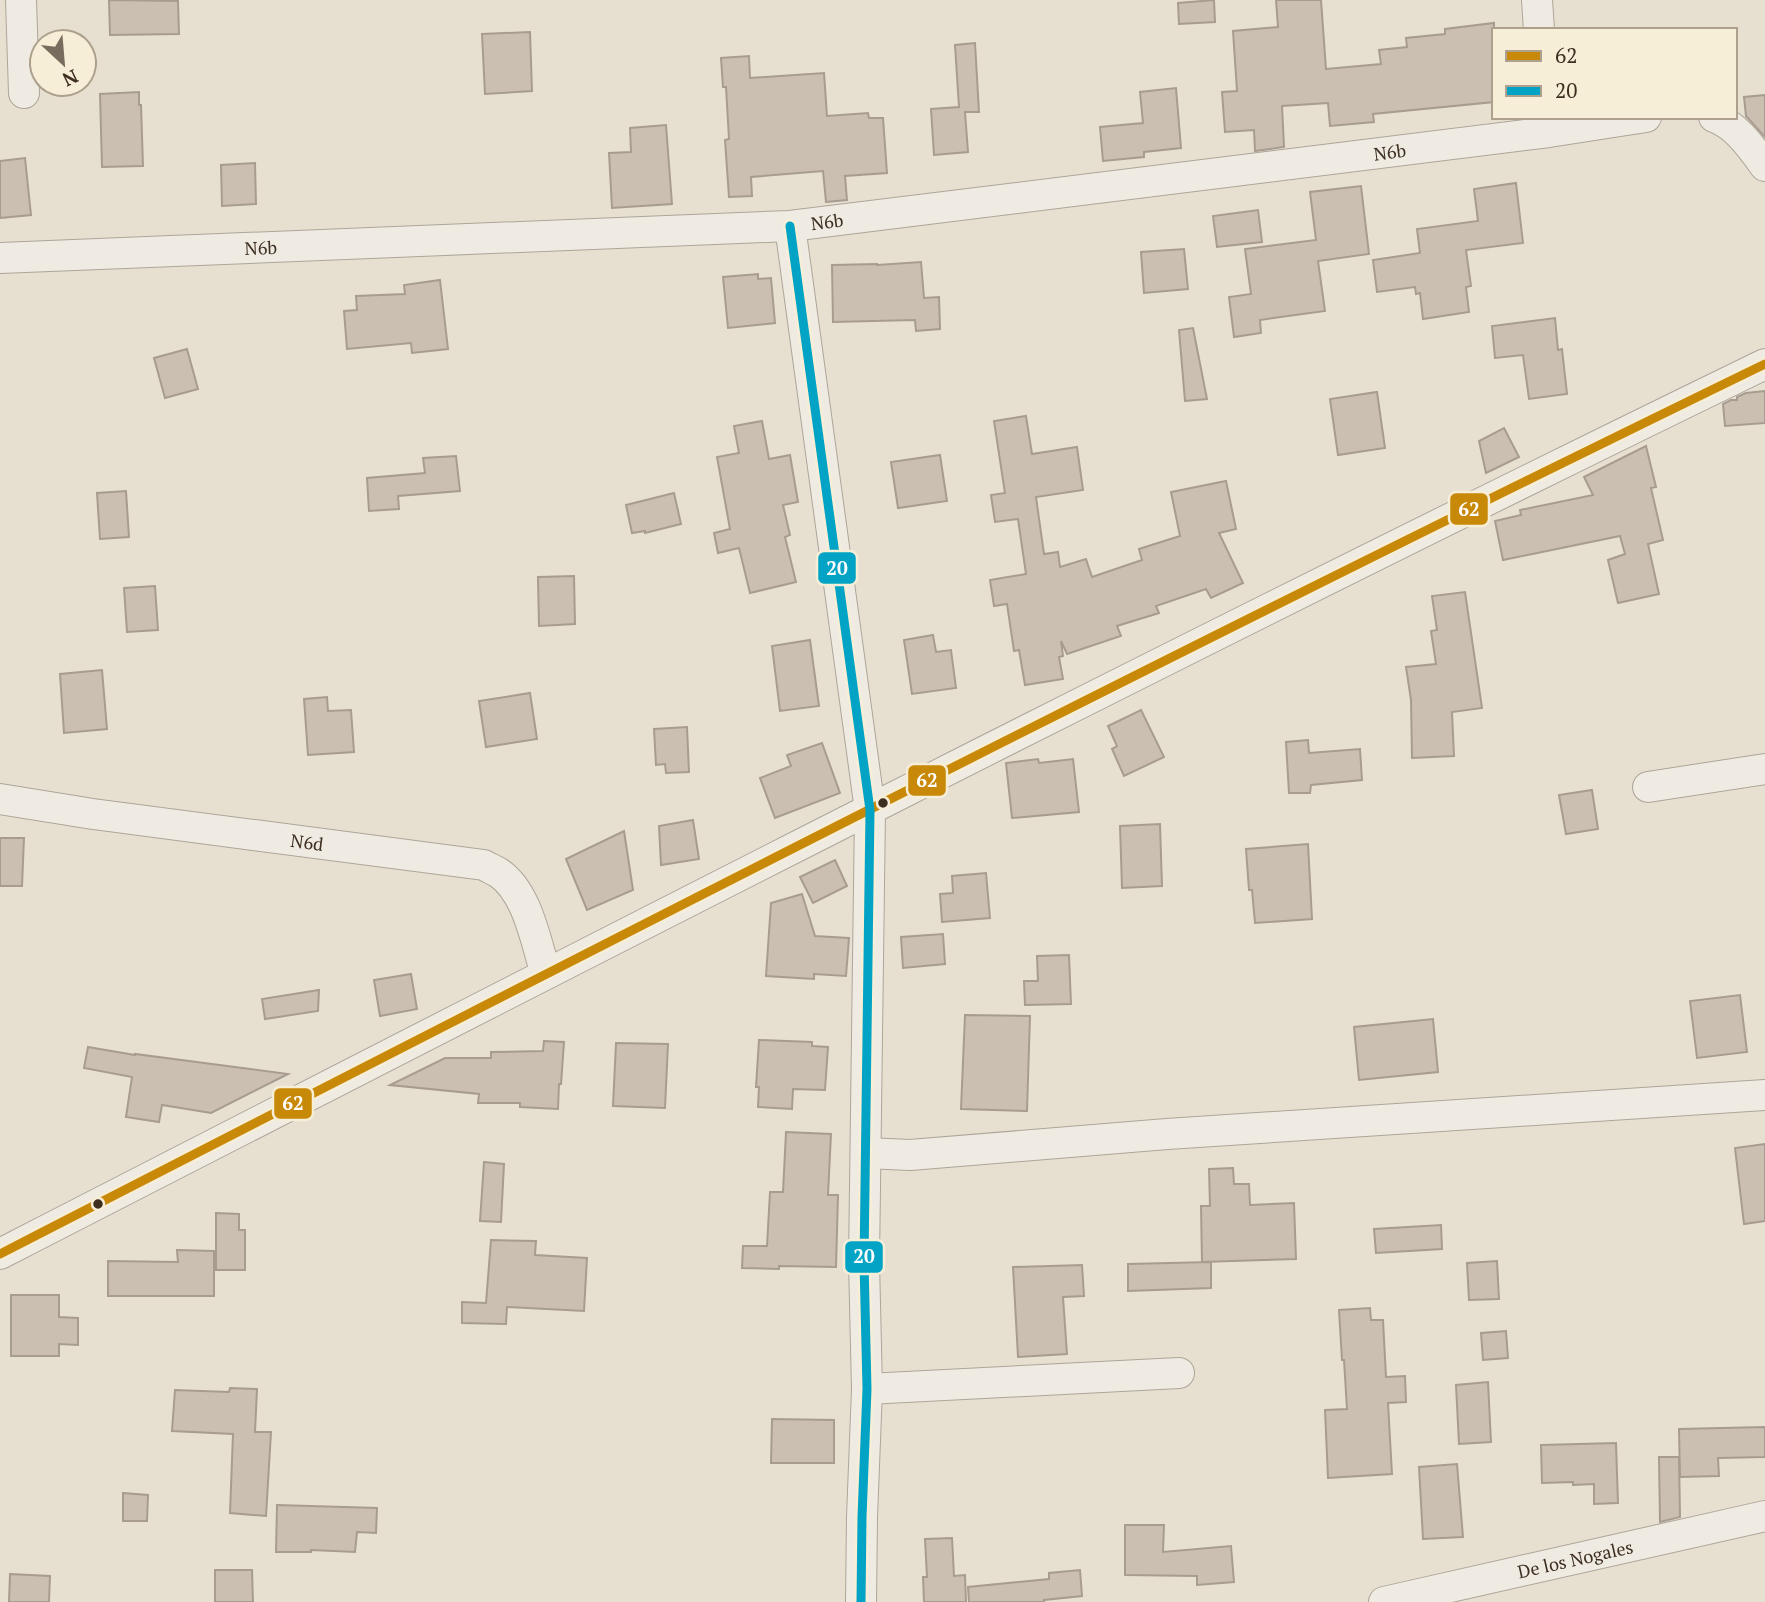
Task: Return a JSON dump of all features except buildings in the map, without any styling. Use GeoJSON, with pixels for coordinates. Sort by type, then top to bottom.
{"type":"FeatureCollection","features":[{"type":"Feature","properties":{"kind":"street"},"geometry":{"type":"LineString","coordinates":[[21,0],[24,93]]}},
{"type":"Feature","properties":{"kind":"street"},"geometry":{"type":"LineString","coordinates":[[1537,0],[1539,28]]}},
{"type":"Feature","properties":{"kind":"street","name":"N6b"},"geometry":{"type":"LineString","coordinates":[[0,258],[790,226],[1548,125],[1622,119]]}},
{"type":"Feature","properties":{"kind":"street"},"geometry":{"type":"LineString","coordinates":[[1718,119],[1747,142],[1765,166]]}},
{"type":"Feature","properties":{"kind":"street"},"geometry":{"type":"LineString","coordinates":[[790,226],[870,810],[864,1262],[867,1389],[861,1602]]}},
{"type":"Feature","properties":{"kind":"street"},"geometry":{"type":"LineString","coordinates":[[0,1254],[870,810],[1493,496],[1765,363]]}},
{"type":"Feature","properties":{"kind":"street"},"geometry":{"type":"LineString","coordinates":[[1648,787],[1765,769]]}},
{"type":"Feature","properties":{"kind":"street","name":"N6d"},"geometry":{"type":"LineString","coordinates":[[0,799],[93,814],[484,865],[501,874],[528,913],[546,974]]}},
{"type":"Feature","properties":{"kind":"street"},"geometry":{"type":"LineString","coordinates":[[866,1153],[911,1155],[1181,1133],[1765,1095]]}},
{"type":"Feature","properties":{"kind":"street"},"geometry":{"type":"LineString","coordinates":[[867,1389],[1179,1373]]}},
{"type":"Feature","properties":{"kind":"street","name":"De los Nogales"},"geometry":{"type":"LineString","coordinates":[[1384,1602],[1765,1516]]}},
{"type":"Feature","properties":{"kind":"transit line","name":"20"},"geometry":{"type":"LineString","coordinates":[[790,226],[870,810],[864,1262],[867,1389],[861,1602]]}},
{"type":"Feature","properties":{"kind":"transit line","name":"62"},"geometry":{"type":"LineString","coordinates":[[0,1254],[1101,693],[1765,364]]}}]}
